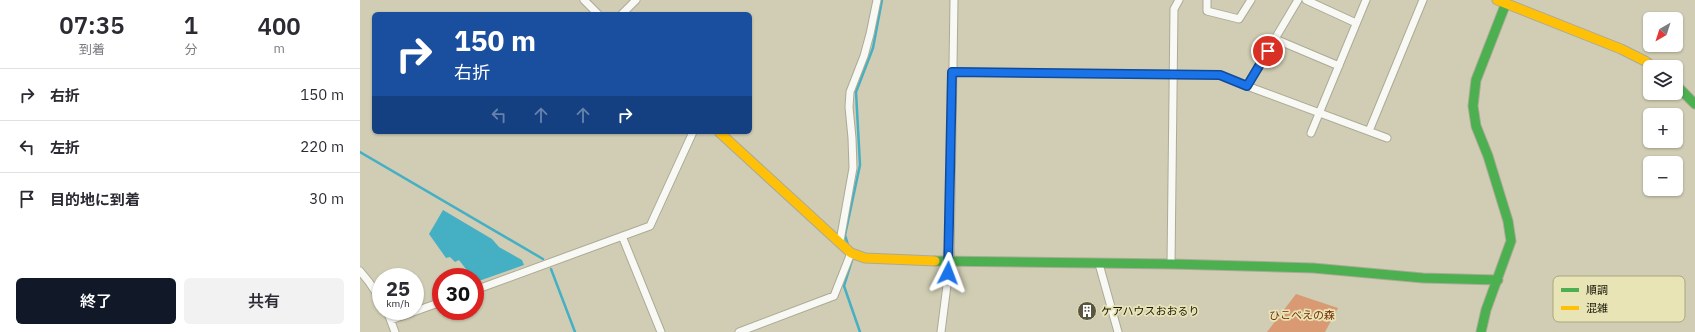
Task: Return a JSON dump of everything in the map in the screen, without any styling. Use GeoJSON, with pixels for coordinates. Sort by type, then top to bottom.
{"type":"FeatureCollection","features":[{"type":"Feature","properties":{"kind":"street"},"geometry":{"type":"LineString","coordinates":[[584,0],[596,12]]}},
{"type":"Feature","properties":{"kind":"street"},"geometry":{"type":"LineString","coordinates":[[624,12],[636,0]]}},
{"type":"Feature","properties":{"kind":"street"},"geometry":{"type":"LineString","coordinates":[[840,241],[853,168],[852,138],[848,107],[850,92],[864,56],[877,0]]}},
{"type":"Feature","properties":{"kind":"street"},"geometry":{"type":"LineString","coordinates":[[941,332],[950,262],[954,0]]}},
{"type":"Feature","properties":{"kind":"street"},"geometry":{"type":"LineString","coordinates":[[1171,264],[1174,9],[1179,0]]}},
{"type":"Feature","properties":{"kind":"street"},"geometry":{"type":"LineString","coordinates":[[1207,0],[1207,11],[1239,19],[1251,0]]}},
{"type":"Feature","properties":{"kind":"street"},"geometry":{"type":"LineString","coordinates":[[1247,86],[1298,0]]}},
{"type":"Feature","properties":{"kind":"street"},"geometry":{"type":"LineString","coordinates":[[1306,0],[1356,23]]}},
{"type":"Feature","properties":{"kind":"street"},"geometry":{"type":"LineString","coordinates":[[1311,133],[1366,0]]}},
{"type":"Feature","properties":{"kind":"street"},"geometry":{"type":"LineString","coordinates":[[1369,130],[1423,0]]}},
{"type":"Feature","properties":{"kind":"street"},"geometry":{"type":"LineString","coordinates":[[1481,332],[1486,310],[1511,241],[1508,221],[1488,156],[1476,126],[1473,106],[1476,80],[1508,2],[1621,49],[1643,60]]}},
{"type":"Feature","properties":{"kind":"street"},"geometry":{"type":"LineString","coordinates":[[1275,39],[1339,66]]}},
{"type":"Feature","properties":{"kind":"street"},"geometry":{"type":"LineString","coordinates":[[952,72],[1220,75],[1387,138]]}},
{"type":"Feature","properties":{"kind":"street"},"geometry":{"type":"LineString","coordinates":[[1683,92],[1695,104]]}},
{"type":"Feature","properties":{"kind":"street"},"geometry":{"type":"LineString","coordinates":[[484,287],[650,226],[692,134]]}},
{"type":"Feature","properties":{"kind":"street"},"geometry":{"type":"LineString","coordinates":[[721,134],[840,241],[851,253],[865,258],[950,262],[1171,264],[1313,268],[1423,278],[1498,280]]}},
{"type":"Feature","properties":{"kind":"street"},"geometry":{"type":"LineString","coordinates":[[622,236],[661,332]]}},
{"type":"Feature","properties":{"kind":"street"},"geometry":{"type":"LineString","coordinates":[[739,332],[834,296],[851,253]]}},
{"type":"Feature","properties":{"kind":"street"},"geometry":{"type":"LineString","coordinates":[[1099,264],[1118,332]]}},
{"type":"Feature","properties":{"kind":"street"},"geometry":{"type":"LineString","coordinates":[[360,271],[372,286]]}},
{"type":"Feature","properties":{"kind":"street"},"geometry":{"type":"LineString","coordinates":[[392,320],[395,332]]}},
{"type":"Feature","properties":{"kind":"green space","name":"ひこべえの森"},"geometry":{"type":"Polygon","coordinates":[[[1296,294],[1338,308],[1325,332],[1267,332],[1296,294]]]}},
{"type":"Feature","properties":{"kind":"water"},"geometry":{"type":"Polygon","coordinates":[[[443,210],[492,239],[499,247],[522,260],[524,265],[484,279],[484,268],[465,268],[459,260],[455,262],[450,257],[446,258],[429,234],[443,210]]]}},
{"type":"Feature","properties":{"kind":"waterway"},"geometry":{"type":"LineString","coordinates":[[848,245],[845,235],[860,165],[856,92],[873,48],[882,0]]}},
{"type":"Feature","properties":{"kind":"waterway"},"geometry":{"type":"LineString","coordinates":[[360,152],[543,259]]}},
{"type":"Feature","properties":{"kind":"waterway"},"geometry":{"type":"LineString","coordinates":[[853,257],[844,286],[860,332]]}},
{"type":"Feature","properties":{"kind":"waterway"},"geometry":{"type":"LineString","coordinates":[[551,269],[575,332]]}},
{"type":"Feature","properties":{"kind":"traffic: fast"},"geometry":{"type":"LineString","coordinates":[[1481,332],[1486,310],[1511,241],[1508,221],[1488,156],[1476,126],[1473,106],[1476,80],[1506,3]]}},
{"type":"Feature","properties":{"kind":"traffic: fast"},"geometry":{"type":"LineString","coordinates":[[1683,92],[1695,104]]}},
{"type":"Feature","properties":{"kind":"traffic: fast"},"geometry":{"type":"LineString","coordinates":[[935,261],[1171,264],[1313,268],[1423,278],[1498,280]]}},
{"type":"Feature","properties":{"kind":"traffic: slow"},"geometry":{"type":"LineString","coordinates":[[1497,0],[1621,49],[1643,60]]}},
{"type":"Feature","properties":{"kind":"traffic: slow"},"geometry":{"type":"LineString","coordinates":[[721,134],[851,253],[865,258],[935,261]]}},
{"type":"Feature","properties":{"kind":"place","name":"ケアハウスおおるり"},"geometry":{"type":"Point","coordinates":[1087,311]}},
{"type":"Feature","properties":{"kind":"route"},"geometry":{"type":"LineString","coordinates":[[948,273],[950,262],[952,72],[1220,75],[1247,86],[1268,51]]}}]}
